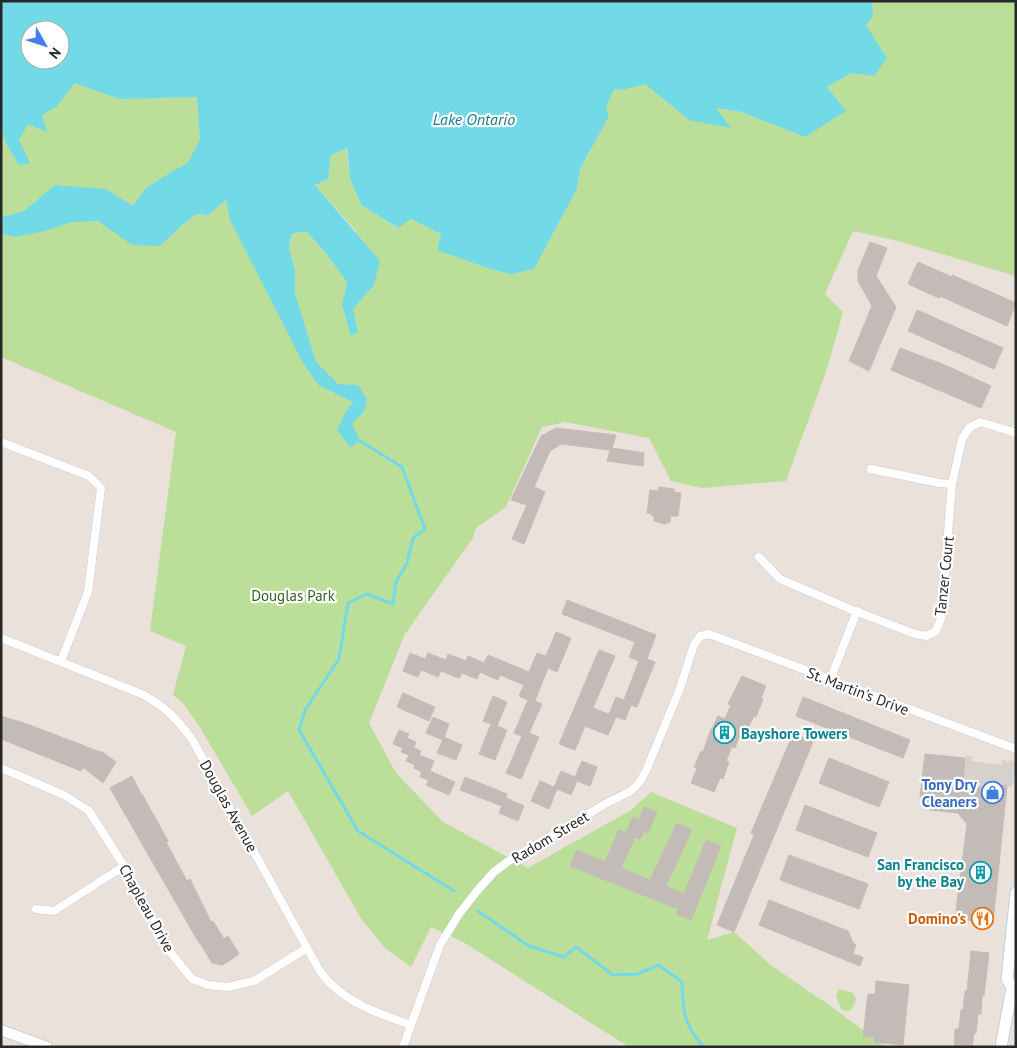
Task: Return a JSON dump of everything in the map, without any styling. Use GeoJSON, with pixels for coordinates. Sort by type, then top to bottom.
{"type":"FeatureCollection","features":[{"type":"Feature","properties":{"kind":"main road"},"geometry":{"type":"LineString","coordinates":[[1001,1047],[1014,986],[1007,979],[1016,893]]}},
{"type":"Feature","properties":{"kind":"street","name":"Tanzer Court"},"geometry":{"type":"LineString","coordinates":[[759,557],[780,579],[915,634],[927,636],[936,631],[941,618],[952,484],[962,439],[969,428],[980,422],[1016,433]]}},
{"type":"Feature","properties":{"kind":"street"},"geometry":{"type":"LineString","coordinates":[[1,442],[89,476],[101,488],[88,592],[61,660]]}},
{"type":"Feature","properties":{"kind":"street"},"geometry":{"type":"LineString","coordinates":[[871,469],[952,484]]}},
{"type":"Feature","properties":{"kind":"street"},"geometry":{"type":"LineString","coordinates":[[830,680],[857,611]]}},
{"type":"Feature","properties":{"kind":"street","name":"St. Martin's Drive"},"geometry":{"type":"LineString","coordinates":[[700,636],[709,634],[1016,749]]}},
{"type":"Feature","properties":{"kind":"street","name":"Radom Street"},"geometry":{"type":"LineString","coordinates":[[403,1047],[440,945],[476,891],[494,872],[510,860],[631,791],[639,783],[679,691],[694,645],[700,636]]}},
{"type":"Feature","properties":{"kind":"street","name":"Douglas Avenue"},"geometry":{"type":"LineString","coordinates":[[1,638],[61,660],[144,695],[162,705],[178,720],[193,741],[327,981],[364,1007],[411,1025]]}},
{"type":"Feature","properties":{"kind":"street","name":"Chapleau Drive"},"geometry":{"type":"LineString","coordinates":[[1,768],[64,795],[89,811],[124,866],[171,953],[192,979],[208,985],[228,987],[254,981],[307,948]]}},
{"type":"Feature","properties":{"kind":"street"},"geometry":{"type":"LineString","coordinates":[[36,908],[54,911],[124,866]]}},
{"type":"Feature","properties":{"kind":"street"},"geometry":{"type":"LineString","coordinates":[[1,1030],[46,1047]]}},
{"type":"Feature","properties":{"kind":"green space","name":"Douglas Park"},"geometry":{"type":"Polygon","coordinates":[[[872,1],[1016,1],[1016,276],[898,241],[853,231],[825,294],[843,312],[827,369],[786,481],[702,488],[671,481],[649,438],[565,422],[542,427],[506,507],[476,528],[473,538],[405,634],[369,723],[396,773],[443,822],[528,868],[631,810],[651,792],[737,828],[707,940],[734,932],[772,966],[886,1047],[629,1047],[463,942],[431,927],[411,967],[385,948],[362,920],[288,791],[252,816],[201,729],[183,703],[173,695],[186,646],[150,631],[176,432],[1,357],[1,120],[62,70],[70,70],[70,64],[211,44],[197,214],[208,215],[226,200],[230,216],[315,362],[295,293],[295,270],[289,247],[292,234],[306,231],[347,282],[342,304],[358,332],[353,309],[374,285],[356,231],[315,185],[328,179],[331,155],[346,147],[350,178],[361,205],[397,228],[411,219],[441,234],[437,249],[490,269],[534,269],[577,189],[580,169],[591,150],[519,83],[645,84],[715,108],[741,112],[805,137],[826,87],[852,73],[851,39],[872,15],[872,1]]]}},
{"type":"Feature","properties":{"kind":"green space"},"geometry":{"type":"Polygon","coordinates":[[[839,989],[853,993],[856,999],[852,1009],[848,1011],[842,1010],[836,997],[839,989]]]}},
{"type":"Feature","properties":{"kind":"shaded area"},"geometry":{"type":"Polygon","coordinates":[[[966,755],[972,757],[971,761],[1001,765],[1002,759],[1008,762],[1011,759],[1016,764],[1016,774],[1012,775],[1014,776],[1012,787],[991,784],[990,788],[963,786],[966,755]]]}},
{"type":"Feature","properties":{"kind":"water","name":"Lake Ontario"},"geometry":{"type":"Polygon","coordinates":[[[1,1],[872,1],[873,16],[866,25],[887,58],[874,76],[852,73],[827,87],[846,111],[805,137],[741,112],[716,108],[731,128],[689,120],[645,84],[622,90],[614,89],[606,107],[609,116],[580,169],[577,189],[534,269],[511,274],[490,269],[437,250],[441,234],[411,219],[398,228],[361,205],[350,178],[347,148],[331,155],[328,179],[315,185],[380,261],[374,285],[353,309],[358,332],[351,336],[342,304],[347,282],[324,251],[306,231],[292,234],[289,247],[295,270],[295,293],[316,362],[338,384],[358,385],[367,399],[364,412],[352,423],[360,441],[350,447],[337,430],[353,402],[318,385],[302,361],[230,220],[226,200],[208,215],[197,214],[160,246],[132,245],[98,221],[72,222],[45,231],[15,237],[1,234],[1,217],[24,211],[55,185],[106,189],[133,206],[146,188],[188,163],[200,139],[197,97],[119,99],[75,83],[56,107],[42,115],[47,132],[28,124],[19,140],[30,163],[19,165],[6,143],[1,127],[1,1]]]}},
{"type":"Feature","properties":{"kind":"building"},"geometry":{"type":"Polygon","coordinates":[[[870,242],[887,248],[876,276],[896,307],[869,371],[849,361],[872,306],[858,281],[858,270],[870,242]]]}},
{"type":"Feature","properties":{"kind":"building"},"geometry":{"type":"Polygon","coordinates":[[[918,262],[1016,303],[1007,326],[908,284],[918,262]]]}},
{"type":"Feature","properties":{"kind":"building"},"geometry":{"type":"Polygon","coordinates":[[[917,310],[1003,348],[994,369],[908,331],[917,310]]]}},
{"type":"Feature","properties":{"kind":"building"},"geometry":{"type":"Polygon","coordinates":[[[900,348],[945,365],[991,386],[981,408],[891,370],[900,348]]]}},
{"type":"Feature","properties":{"kind":"building"},"geometry":{"type":"Polygon","coordinates":[[[556,428],[616,435],[612,448],[644,453],[643,466],[607,461],[610,450],[561,444],[550,451],[534,487],[545,492],[524,544],[512,539],[527,505],[511,500],[541,436],[556,428]]]}},
{"type":"Feature","properties":{"kind":"building"},"geometry":{"type":"Polygon","coordinates":[[[659,487],[674,489],[674,492],[681,493],[678,516],[671,516],[670,522],[664,524],[654,521],[654,516],[647,513],[650,490],[658,491],[659,487]]]}},
{"type":"Feature","properties":{"kind":"building"},"geometry":{"type":"Polygon","coordinates":[[[567,600],[656,635],[647,659],[655,662],[637,707],[631,705],[625,720],[609,714],[616,697],[624,700],[639,661],[629,657],[635,642],[562,614],[567,600]]]}},
{"type":"Feature","properties":{"kind":"building"},"geometry":{"type":"Polygon","coordinates":[[[556,632],[571,638],[557,672],[548,668],[535,701],[542,704],[529,733],[539,737],[521,779],[506,773],[522,736],[514,733],[528,700],[519,696],[524,685],[500,675],[498,680],[480,672],[477,679],[462,673],[459,678],[441,671],[438,677],[421,670],[418,677],[403,671],[410,653],[425,659],[428,653],[446,660],[448,654],[466,661],[468,656],[484,663],[488,655],[529,672],[537,653],[546,656],[556,632]]]}},
{"type":"Feature","properties":{"kind":"building"},"geometry":{"type":"Polygon","coordinates":[[[599,650],[615,656],[593,708],[616,717],[608,735],[585,726],[575,750],[559,744],[599,650]]]}},
{"type":"Feature","properties":{"kind":"building","name":"Bayshore Towers"},"geometry":{"type":"Polygon","coordinates":[[[742,676],[766,686],[761,698],[763,699],[756,717],[754,716],[748,728],[743,726],[735,748],[732,747],[726,761],[729,762],[723,779],[720,778],[714,792],[691,783],[697,768],[694,767],[701,751],[703,752],[718,716],[725,719],[731,705],[728,704],[742,676]]]}},
{"type":"Feature","properties":{"kind":"building"},"geometry":{"type":"Polygon","coordinates":[[[403,693],[435,707],[429,721],[397,707],[403,693]]]}},
{"type":"Feature","properties":{"kind":"building"},"geometry":{"type":"Polygon","coordinates":[[[493,696],[507,702],[497,726],[507,730],[495,760],[479,754],[491,724],[483,721],[493,696]]]}},
{"type":"Feature","properties":{"kind":"building"},"geometry":{"type":"Polygon","coordinates":[[[803,697],[910,740],[903,758],[796,716],[803,697]]]}},
{"type":"Feature","properties":{"kind":"building"},"geometry":{"type":"Polygon","coordinates":[[[1,716],[101,751],[116,762],[103,783],[83,767],[81,771],[1,739],[1,716]]]}},
{"type":"Feature","properties":{"kind":"building"},"geometry":{"type":"Polygon","coordinates":[[[433,717],[449,724],[443,740],[426,733],[433,717]]]}},
{"type":"Feature","properties":{"kind":"building"},"geometry":{"type":"Polygon","coordinates":[[[399,730],[409,734],[407,738],[416,742],[414,748],[421,751],[419,755],[434,761],[430,771],[455,782],[449,795],[426,785],[429,780],[420,777],[422,772],[414,768],[415,765],[406,761],[409,755],[401,752],[403,748],[393,744],[399,730]]]}},
{"type":"Feature","properties":{"kind":"building"},"geometry":{"type":"Polygon","coordinates":[[[793,734],[813,742],[734,932],[717,925],[754,835],[751,833],[793,734]]]}},
{"type":"Feature","properties":{"kind":"building"},"geometry":{"type":"Polygon","coordinates":[[[444,737],[462,745],[456,760],[437,753],[444,737]]]}},
{"type":"Feature","properties":{"kind":"building","name":"San Francisco by the Bay"},"geometry":{"type":"Polygon","coordinates":[[[925,754],[965,758],[963,786],[990,788],[990,784],[1007,786],[993,923],[955,919],[967,824],[958,813],[930,810],[931,803],[921,802],[925,754]]]}},
{"type":"Feature","properties":{"kind":"building"},"geometry":{"type":"Polygon","coordinates":[[[829,758],[889,782],[879,807],[819,783],[829,758]]]}},
{"type":"Feature","properties":{"kind":"building"},"geometry":{"type":"Polygon","coordinates":[[[582,761],[597,767],[590,786],[577,781],[571,795],[557,789],[549,809],[531,801],[540,781],[554,787],[561,771],[575,777],[582,761]]]}},
{"type":"Feature","properties":{"kind":"building"},"geometry":{"type":"Polygon","coordinates":[[[132,776],[168,841],[166,842],[187,881],[190,879],[211,922],[213,921],[224,939],[228,936],[239,954],[223,965],[212,963],[199,943],[110,788],[132,776]]]}},
{"type":"Feature","properties":{"kind":"building"},"geometry":{"type":"Polygon","coordinates":[[[465,777],[507,794],[506,798],[524,806],[518,821],[499,813],[502,806],[460,790],[465,777]]]}},
{"type":"Feature","properties":{"kind":"building"},"geometry":{"type":"Polygon","coordinates":[[[805,805],[877,833],[868,857],[796,830],[805,805]]]}},
{"type":"Feature","properties":{"kind":"building"},"geometry":{"type":"Polygon","coordinates":[[[644,807],[657,812],[648,833],[644,831],[640,839],[635,837],[621,868],[650,880],[677,823],[692,830],[666,886],[684,894],[706,840],[721,846],[691,920],[676,914],[678,909],[570,866],[577,850],[605,862],[619,830],[626,832],[633,817],[639,820],[644,807]]]}},
{"type":"Feature","properties":{"kind":"building"},"geometry":{"type":"Polygon","coordinates":[[[789,855],[868,884],[859,909],[780,880],[789,855]]]}},
{"type":"Feature","properties":{"kind":"building"},"geometry":{"type":"Polygon","coordinates":[[[769,900],[848,931],[853,943],[856,945],[853,954],[863,957],[860,966],[759,925],[769,900]]]}},
{"type":"Feature","properties":{"kind":"building"},"geometry":{"type":"Polygon","coordinates":[[[971,951],[989,953],[981,1014],[978,1014],[972,1047],[954,1047],[955,1029],[959,1029],[965,991],[967,991],[971,951]]]}},
{"type":"Feature","properties":{"kind":"building"},"geometry":{"type":"Polygon","coordinates":[[[876,981],[909,985],[903,1045],[874,1042],[874,1037],[863,1037],[868,994],[875,994],[876,981]]]}},
{"type":"Feature","properties":{"kind":"waterway"},"geometry":{"type":"LineString","coordinates":[[360,441],[402,467],[425,529],[413,538],[407,563],[396,582],[393,604],[367,594],[348,603],[339,659],[305,710],[299,730],[358,831],[454,891]]}},
{"type":"Feature","properties":{"kind":"waterway"},"geometry":{"type":"LineString","coordinates":[[478,911],[529,946],[564,957],[576,947],[613,975],[637,974],[659,965],[682,982],[684,1009],[688,1024],[704,1047]]}},
{"type":"Feature","properties":{"kind":"place","name":"Bayshore Towers"},"geometry":{"type":"Point","coordinates":[725,733]}},
{"type":"Feature","properties":{"kind":"place","name":"Tony Dry Cleaners"},"geometry":{"type":"Point","coordinates":[993,793]}},
{"type":"Feature","properties":{"kind":"place","name":"San Francisco by the Bay"},"geometry":{"type":"Point","coordinates":[980,873]}},
{"type":"Feature","properties":{"kind":"place","name":"Domino's"},"geometry":{"type":"Point","coordinates":[982,918]}}]}
